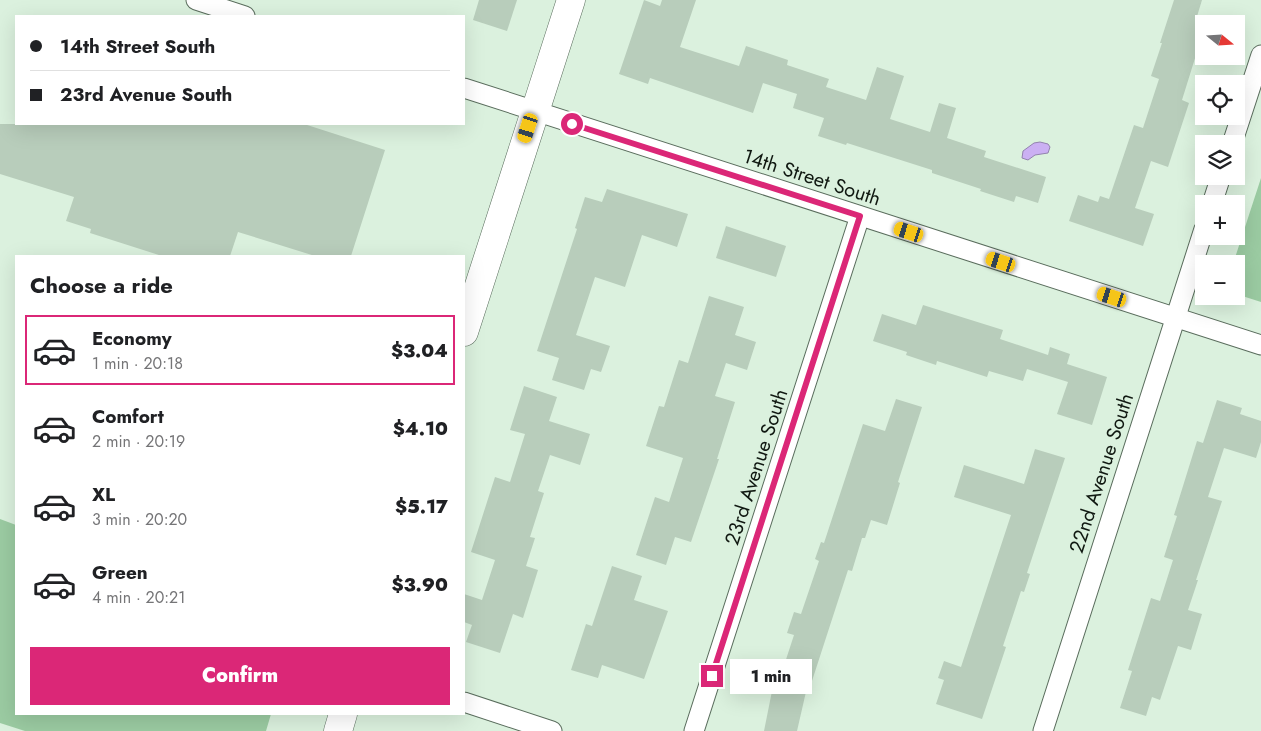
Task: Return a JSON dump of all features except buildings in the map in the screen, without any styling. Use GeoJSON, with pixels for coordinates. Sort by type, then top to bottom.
{"type":"FeatureCollection","features":[{"type":"Feature","properties":{"kind":"street"},"geometry":{"type":"LineString","coordinates":[[196,0],[242,15]]}},
{"type":"Feature","properties":{"kind":"street"},"geometry":{"type":"LineString","coordinates":[[465,329],[571,0]]}},
{"type":"Feature","properties":{"kind":"street"},"geometry":{"type":"LineString","coordinates":[[1235,135],[1261,55]]}},
{"type":"Feature","properties":{"kind":"street","name":"14th Street South"},"geometry":{"type":"LineString","coordinates":[[465,88],[1261,345]]}},
{"type":"Feature","properties":{"kind":"street","name":"23rd Avenue South"},"geometry":{"type":"LineString","coordinates":[[694,731],[860,216]]}},
{"type":"Feature","properties":{"kind":"street","name":"22nd Avenue South"},"geometry":{"type":"LineString","coordinates":[[1043,731],[1199,245]]}},
{"type":"Feature","properties":{"kind":"street"},"geometry":{"type":"LineString","coordinates":[[465,702],[552,731]]}},
{"type":"Feature","properties":{"kind":"street"},"geometry":{"type":"LineString","coordinates":[[338,731],[344,715]]}},
{"type":"Feature","properties":{"kind":"green space"},"geometry":{"type":"Polygon","coordinates":[[[1261,178],[1261,302],[1245,297],[1245,255],[1236,255],[1239,245],[1245,245],[1245,227],[1261,178]]]}},
{"type":"Feature","properties":{"kind":"green space"},"geometry":{"type":"Polygon","coordinates":[[[0,519],[15,525],[15,715],[271,715],[266,731],[25,731],[0,723],[0,519]]]}},
{"type":"Feature","properties":{"kind":"shaded area"},"geometry":{"type":"Polygon","coordinates":[[[1034,143],[1048,144],[1050,147],[1048,153],[1035,155],[1028,160],[1022,158],[1023,151],[1034,143]]]}},
{"type":"Feature","properties":{"kind":"route"},"geometry":{"type":"LineString","coordinates":[[572,124],[860,216],[712,676]]}}]}
